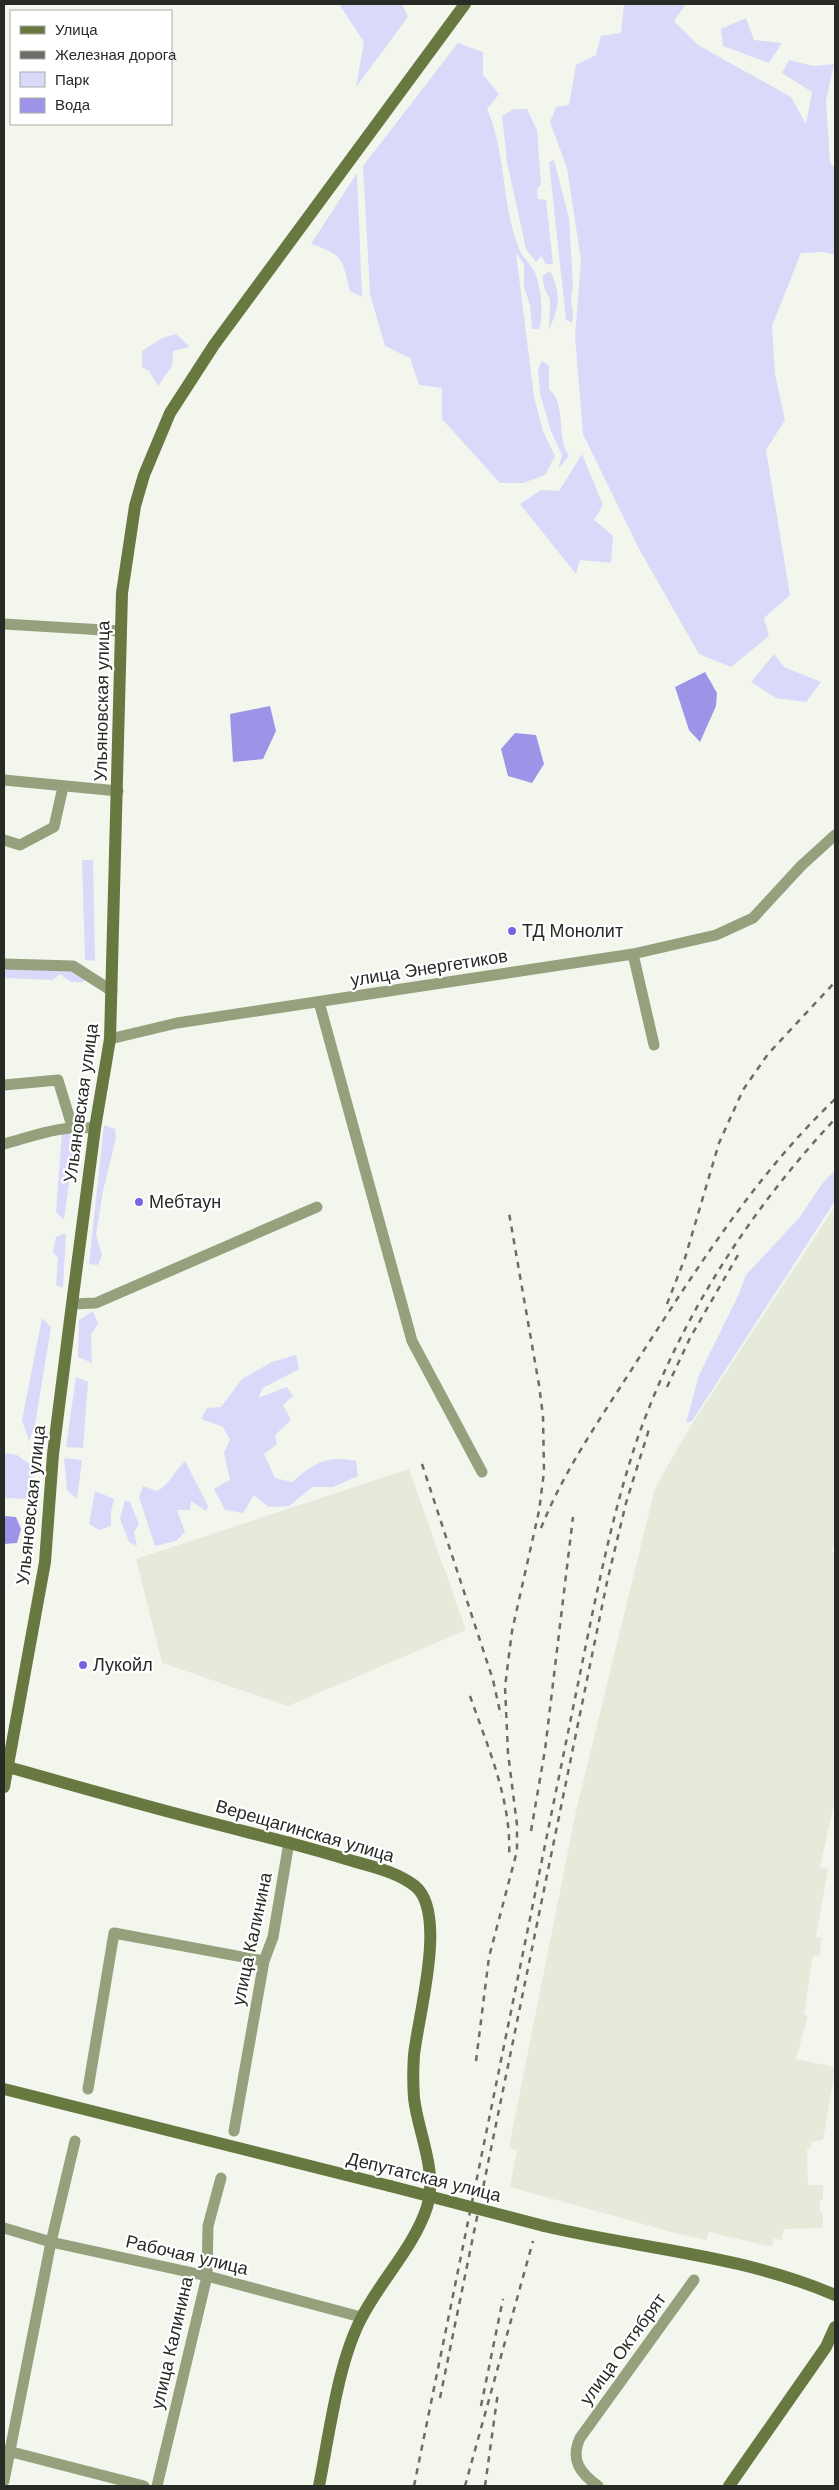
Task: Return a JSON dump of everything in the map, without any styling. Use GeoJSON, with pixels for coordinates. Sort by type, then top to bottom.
{"type":"FeatureCollection","features":[{"type":"Feature","properties":{"kind":"main road","name":"Ульяновская улица"},"geometry":{"type":"LineString","coordinates":[[4,1788],[45,1562],[53,1454],[94,1128],[110,1039],[118,791],[120,631],[129,532],[144,475],[170,413],[214,345],[465,4]]}},
{"type":"Feature","properties":{"kind":"main road","name":"Верещагинская улица"},"geometry":{"type":"LineString","coordinates":[[8,1767],[144,1806],[289,1842],[398,1876],[422,1892],[428,1908],[430,1947],[414,2056],[413,2080],[414,2099],[427,2160],[429,2194],[420,2222],[361,2317],[352,2340],[339,2389],[319,2486]]}},
{"type":"Feature","properties":{"kind":"main road","name":"Депутатская улица"},"geometry":{"type":"LineString","coordinates":[[4,2089],[544,2226],[737,2263],[802,2280],[835,2295]]}},
{"type":"Feature","properties":{"kind":"main road"},"geometry":{"type":"LineString","coordinates":[[729,2486],[826,2347],[835,2327]]}},
{"type":"Feature","properties":{"kind":"street"},"geometry":{"type":"LineString","coordinates":[[4,624],[120,631]]}},
{"type":"Feature","properties":{"kind":"street"},"geometry":{"type":"LineString","coordinates":[[4,780],[118,791]]}},
{"type":"Feature","properties":{"kind":"street"},"geometry":{"type":"LineString","coordinates":[[4,840],[20,845],[54,827],[63,787]]}},
{"type":"Feature","properties":{"kind":"street","name":"улица Энергетиков"},"geometry":{"type":"LineString","coordinates":[[110,1039],[177,1023],[633,954],[716,936],[753,918],[801,866],[835,835]]}},
{"type":"Feature","properties":{"kind":"street"},"geometry":{"type":"LineString","coordinates":[[633,954],[654,1045]]}},
{"type":"Feature","properties":{"kind":"street"},"geometry":{"type":"LineString","coordinates":[[4,964],[73,966],[112,991]]}},
{"type":"Feature","properties":{"kind":"street"},"geometry":{"type":"LineString","coordinates":[[319,1002],[412,1341],[482,1472]]}},
{"type":"Feature","properties":{"kind":"street"},"geometry":{"type":"LineString","coordinates":[[4,1085],[58,1080],[72,1126]]}},
{"type":"Feature","properties":{"kind":"street"},"geometry":{"type":"LineString","coordinates":[[4,1144],[72,1126],[94,1128]]}},
{"type":"Feature","properties":{"kind":"street"},"geometry":{"type":"LineString","coordinates":[[72,1304],[96,1303],[316,1207]]}},
{"type":"Feature","properties":{"kind":"street","name":"улица Калинина"},"geometry":{"type":"LineString","coordinates":[[234,2131],[264,1961],[273,1937],[289,1842]]}},
{"type":"Feature","properties":{"kind":"street"},"geometry":{"type":"LineString","coordinates":[[88,2089],[114,1933],[264,1961]]}},
{"type":"Feature","properties":{"kind":"street"},"geometry":{"type":"LineString","coordinates":[[4,2481],[7,2451],[51,2242],[75,2141]]}},
{"type":"Feature","properties":{"kind":"street","name":"улица Калинина"},"geometry":{"type":"LineString","coordinates":[[157,2486],[207,2276],[208,2226],[221,2178]]}},
{"type":"Feature","properties":{"kind":"street","name":"Рабочая улица"},"geometry":{"type":"LineString","coordinates":[[4,2228],[51,2242],[207,2276],[361,2317]]}},
{"type":"Feature","properties":{"kind":"street","name":"улица Октябрят"},"geometry":{"type":"LineString","coordinates":[[598,2486],[578,2466],[575,2453],[580,2438],[694,2280]]}},
{"type":"Feature","properties":{"kind":"street"},"geometry":{"type":"LineString","coordinates":[[7,2451],[144,2486]]}},
{"type":"Feature","properties":{"kind":"shaded area"},"geometry":{"type":"Polygon","coordinates":[[[835,1206],[835,1538],[832,1552],[835,1553],[835,1800],[820,1867],[828,1869],[816,1937],[822,1938],[819,1956],[813,1955],[804,2014],[808,2016],[796,2059],[835,2067],[835,2070],[823,2140],[811,2142],[811,2148],[807,2149],[808,2185],[823,2185],[823,2200],[820,2200],[820,2212],[823,2213],[823,2228],[784,2229],[781,2240],[774,2238],[772,2247],[709,2232],[706,2240],[675,2233],[510,2187],[517,2151],[509,2147],[576,1811],[655,1488],[692,1424],[835,1206]]]}},
{"type":"Feature","properties":{"kind":"shaded area"},"geometry":{"type":"Polygon","coordinates":[[[409,1469],[466,1630],[288,1706],[162,1663],[136,1559],[409,1469]]]}},
{"type":"Feature","properties":{"kind":"green space"},"geometry":{"type":"Polygon","coordinates":[[[339,4],[402,4],[408,17],[356,87],[364,42],[339,4]]]}},
{"type":"Feature","properties":{"kind":"green space"},"geometry":{"type":"Polygon","coordinates":[[[624,4],[686,4],[674,21],[698,45],[791,97],[806,124],[812,92],[782,73],[789,60],[814,66],[834,64],[826,101],[830,162],[835,168],[835,255],[824,252],[801,253],[772,326],[775,374],[785,420],[766,450],[790,595],[764,618],[769,636],[731,667],[699,654],[638,547],[583,434],[575,337],[581,260],[567,168],[550,122],[556,107],[569,105],[576,65],[596,55],[601,36],[621,33],[624,4]]]}},
{"type":"Feature","properties":{"kind":"green space"},"geometry":{"type":"Polygon","coordinates":[[[746,18],[754,40],[782,43],[769,63],[723,46],[721,29],[746,18]]]}},
{"type":"Feature","properties":{"kind":"green space"},"geometry":{"type":"Polygon","coordinates":[[[458,43],[483,52],[483,75],[499,94],[487,109],[498,144],[514,234],[520,251],[535,273],[540,293],[541,323],[539,329],[532,329],[530,305],[524,287],[524,264],[516,253],[534,397],[543,431],[555,456],[545,475],[523,483],[500,483],[442,419],[442,388],[419,385],[410,358],[385,346],[370,294],[363,166],[458,43]]]}},
{"type":"Feature","properties":{"kind":"green space"},"geometry":{"type":"Polygon","coordinates":[[[514,109],[527,109],[537,130],[541,184],[537,189],[538,199],[546,200],[553,264],[546,264],[541,256],[536,262],[526,249],[507,162],[502,116],[514,109]]]}},
{"type":"Feature","properties":{"kind":"green space"},"geometry":{"type":"Polygon","coordinates":[[[554,160],[569,218],[573,285],[571,299],[572,323],[566,320],[549,162],[554,160]]]}},
{"type":"Feature","properties":{"kind":"green space"},"geometry":{"type":"Polygon","coordinates":[[[357,173],[362,297],[350,291],[343,265],[336,255],[311,244],[357,173]]]}},
{"type":"Feature","properties":{"kind":"green space"},"geometry":{"type":"Polygon","coordinates":[[[550,271],[554,279],[558,300],[549,330],[550,299],[545,290],[542,276],[550,271]]]}},
{"type":"Feature","properties":{"kind":"green space"},"geometry":{"type":"Polygon","coordinates":[[[176,334],[190,347],[173,351],[172,366],[158,386],[149,371],[142,367],[142,351],[162,338],[176,334]]]}},
{"type":"Feature","properties":{"kind":"green space"},"geometry":{"type":"Polygon","coordinates":[[[542,361],[549,366],[549,389],[558,403],[563,440],[569,456],[558,469],[562,455],[551,431],[540,394],[538,369],[542,361]]]}},
{"type":"Feature","properties":{"kind":"green space"},"geometry":{"type":"Polygon","coordinates":[[[582,454],[603,505],[594,520],[613,536],[611,563],[580,560],[576,574],[520,504],[541,490],[559,491],[582,454]]]}},
{"type":"Feature","properties":{"kind":"green space"},"geometry":{"type":"Polygon","coordinates":[[[774,654],[784,667],[821,682],[806,702],[776,698],[751,682],[774,654]]]}},
{"type":"Feature","properties":{"kind":"green space"},"geometry":{"type":"Polygon","coordinates":[[[82,860],[93,860],[95,961],[85,960],[82,860]]]}},
{"type":"Feature","properties":{"kind":"green space"},"geometry":{"type":"Polygon","coordinates":[[[4,967],[66,969],[86,978],[83,982],[71,982],[60,974],[53,980],[4,978],[4,967]]]}},
{"type":"Feature","properties":{"kind":"green space"},"geometry":{"type":"Polygon","coordinates":[[[104,1125],[115,1129],[116,1138],[103,1191],[96,1235],[102,1254],[98,1265],[89,1264],[104,1125]]]}},
{"type":"Feature","properties":{"kind":"green space"},"geometry":{"type":"Polygon","coordinates":[[[62,1132],[76,1133],[64,1220],[56,1212],[62,1132]]]}},
{"type":"Feature","properties":{"kind":"green space"},"geometry":{"type":"Polygon","coordinates":[[[835,1170],[835,1201],[692,1421],[686,1423],[699,1375],[738,1296],[746,1275],[799,1218],[822,1184],[835,1170]]]}},
{"type":"Feature","properties":{"kind":"green space"},"geometry":{"type":"Polygon","coordinates":[[[66,1233],[63,1288],[56,1285],[58,1258],[53,1252],[56,1237],[66,1233]]]}},
{"type":"Feature","properties":{"kind":"green space"},"geometry":{"type":"Polygon","coordinates":[[[93,1311],[98,1324],[91,1334],[92,1363],[78,1357],[79,1320],[93,1311]]]}},
{"type":"Feature","properties":{"kind":"green space"},"geometry":{"type":"Polygon","coordinates":[[[42,1318],[51,1327],[35,1425],[29,1441],[22,1420],[42,1318]]]}},
{"type":"Feature","properties":{"kind":"green space"},"geometry":{"type":"Polygon","coordinates":[[[296,1355],[299,1369],[263,1388],[258,1398],[287,1387],[293,1396],[283,1405],[291,1420],[275,1435],[277,1444],[264,1454],[275,1478],[292,1482],[314,1465],[336,1459],[356,1461],[358,1476],[333,1487],[312,1487],[289,1506],[269,1507],[254,1495],[243,1513],[225,1510],[214,1489],[230,1480],[224,1453],[230,1440],[223,1427],[201,1419],[207,1408],[221,1407],[242,1379],[272,1362],[296,1355]]]}},
{"type":"Feature","properties":{"kind":"green space"},"geometry":{"type":"Polygon","coordinates":[[[76,1377],[88,1382],[83,1448],[66,1447],[76,1377]]]}},
{"type":"Feature","properties":{"kind":"green space"},"geometry":{"type":"Polygon","coordinates":[[[4,1453],[17,1455],[34,1467],[29,1499],[4,1498],[4,1453]]]}},
{"type":"Feature","properties":{"kind":"green space"},"geometry":{"type":"Polygon","coordinates":[[[64,1458],[82,1460],[77,1499],[67,1490],[64,1458]]]}},
{"type":"Feature","properties":{"kind":"green space"},"geometry":{"type":"Polygon","coordinates":[[[185,1461],[208,1506],[206,1511],[191,1501],[190,1510],[177,1510],[185,1532],[176,1541],[155,1546],[139,1497],[143,1486],[157,1491],[161,1488],[185,1461]]]}},
{"type":"Feature","properties":{"kind":"green space"},"geometry":{"type":"Polygon","coordinates":[[[95,1491],[114,1499],[111,1512],[111,1526],[99,1530],[89,1524],[95,1491]]]}},
{"type":"Feature","properties":{"kind":"green space"},"geometry":{"type":"Polygon","coordinates":[[[125,1500],[130,1502],[139,1524],[134,1532],[137,1546],[129,1542],[120,1519],[125,1500]]]}},
{"type":"Feature","properties":{"kind":"water"},"geometry":{"type":"Polygon","coordinates":[[[705,672],[717,693],[716,706],[700,742],[689,730],[675,687],[705,672]]]}},
{"type":"Feature","properties":{"kind":"water"},"geometry":{"type":"Polygon","coordinates":[[[270,706],[276,731],[263,759],[233,762],[230,714],[270,706]]]}},
{"type":"Feature","properties":{"kind":"water"},"geometry":{"type":"Polygon","coordinates":[[[515,733],[536,735],[544,764],[532,783],[508,776],[501,749],[515,733]]]}},
{"type":"Feature","properties":{"kind":"water"},"geometry":{"type":"Polygon","coordinates":[[[4,1516],[16,1517],[21,1529],[17,1543],[4,1544],[4,1516]]]}},
{"type":"Feature","properties":{"kind":"railway"},"geometry":{"type":"LineString","coordinates":[[667,1304],[685,1258],[719,1143],[743,1090],[768,1054],[835,982]]}},
{"type":"Feature","properties":{"kind":"railway"},"geometry":{"type":"LineString","coordinates":[[541,1528],[561,1484],[585,1442],[659,1326],[728,1224],[779,1159],[835,1099]]}},
{"type":"Feature","properties":{"kind":"railway"},"geometry":{"type":"LineString","coordinates":[[414,2486],[591,1620],[623,1484],[654,1396],[695,1310],[746,1229],[774,1191],[835,1119]]}},
{"type":"Feature","properties":{"kind":"railway"},"geometry":{"type":"LineString","coordinates":[[476,2061],[489,1957],[517,1851],[517,1825],[508,1753],[505,1687],[512,1631],[539,1511],[544,1472],[543,1416],[539,1385],[509,1213]]}},
{"type":"Feature","properties":{"kind":"railway"},"geometry":{"type":"LineString","coordinates":[[667,1387],[690,1338],[738,1255]]}},
{"type":"Feature","properties":{"kind":"railway"},"geometry":{"type":"LineString","coordinates":[[440,2398],[607,1582],[626,1503],[650,1426]]}},
{"type":"Feature","properties":{"kind":"railway"},"geometry":{"type":"LineString","coordinates":[[422,1464],[493,1680],[501,1716]]}},
{"type":"Feature","properties":{"kind":"railway"},"geometry":{"type":"LineString","coordinates":[[531,1831],[545,1750],[573,1517]]}},
{"type":"Feature","properties":{"kind":"railway"},"geometry":{"type":"LineString","coordinates":[[470,1696],[503,1795],[509,1836],[509,1857]]}},
{"type":"Feature","properties":{"kind":"railway"},"geometry":{"type":"LineString","coordinates":[[465,2486],[533,2241]]}},
{"type":"Feature","properties":{"kind":"railway"},"geometry":{"type":"LineString","coordinates":[[481,2406],[503,2299]]}},
{"type":"Feature","properties":{"kind":"railway"},"geometry":{"type":"LineString","coordinates":[[485,2486],[498,2392]]}},
{"type":"Feature","properties":{"kind":"place","name":"ТД Монолит"},"geometry":{"type":"Point","coordinates":[512,931]}},
{"type":"Feature","properties":{"kind":"place","name":"Мебтаун"},"geometry":{"type":"Point","coordinates":[139,1202]}},
{"type":"Feature","properties":{"kind":"place","name":"Лукойл"},"geometry":{"type":"Point","coordinates":[83,1665]}}]}
